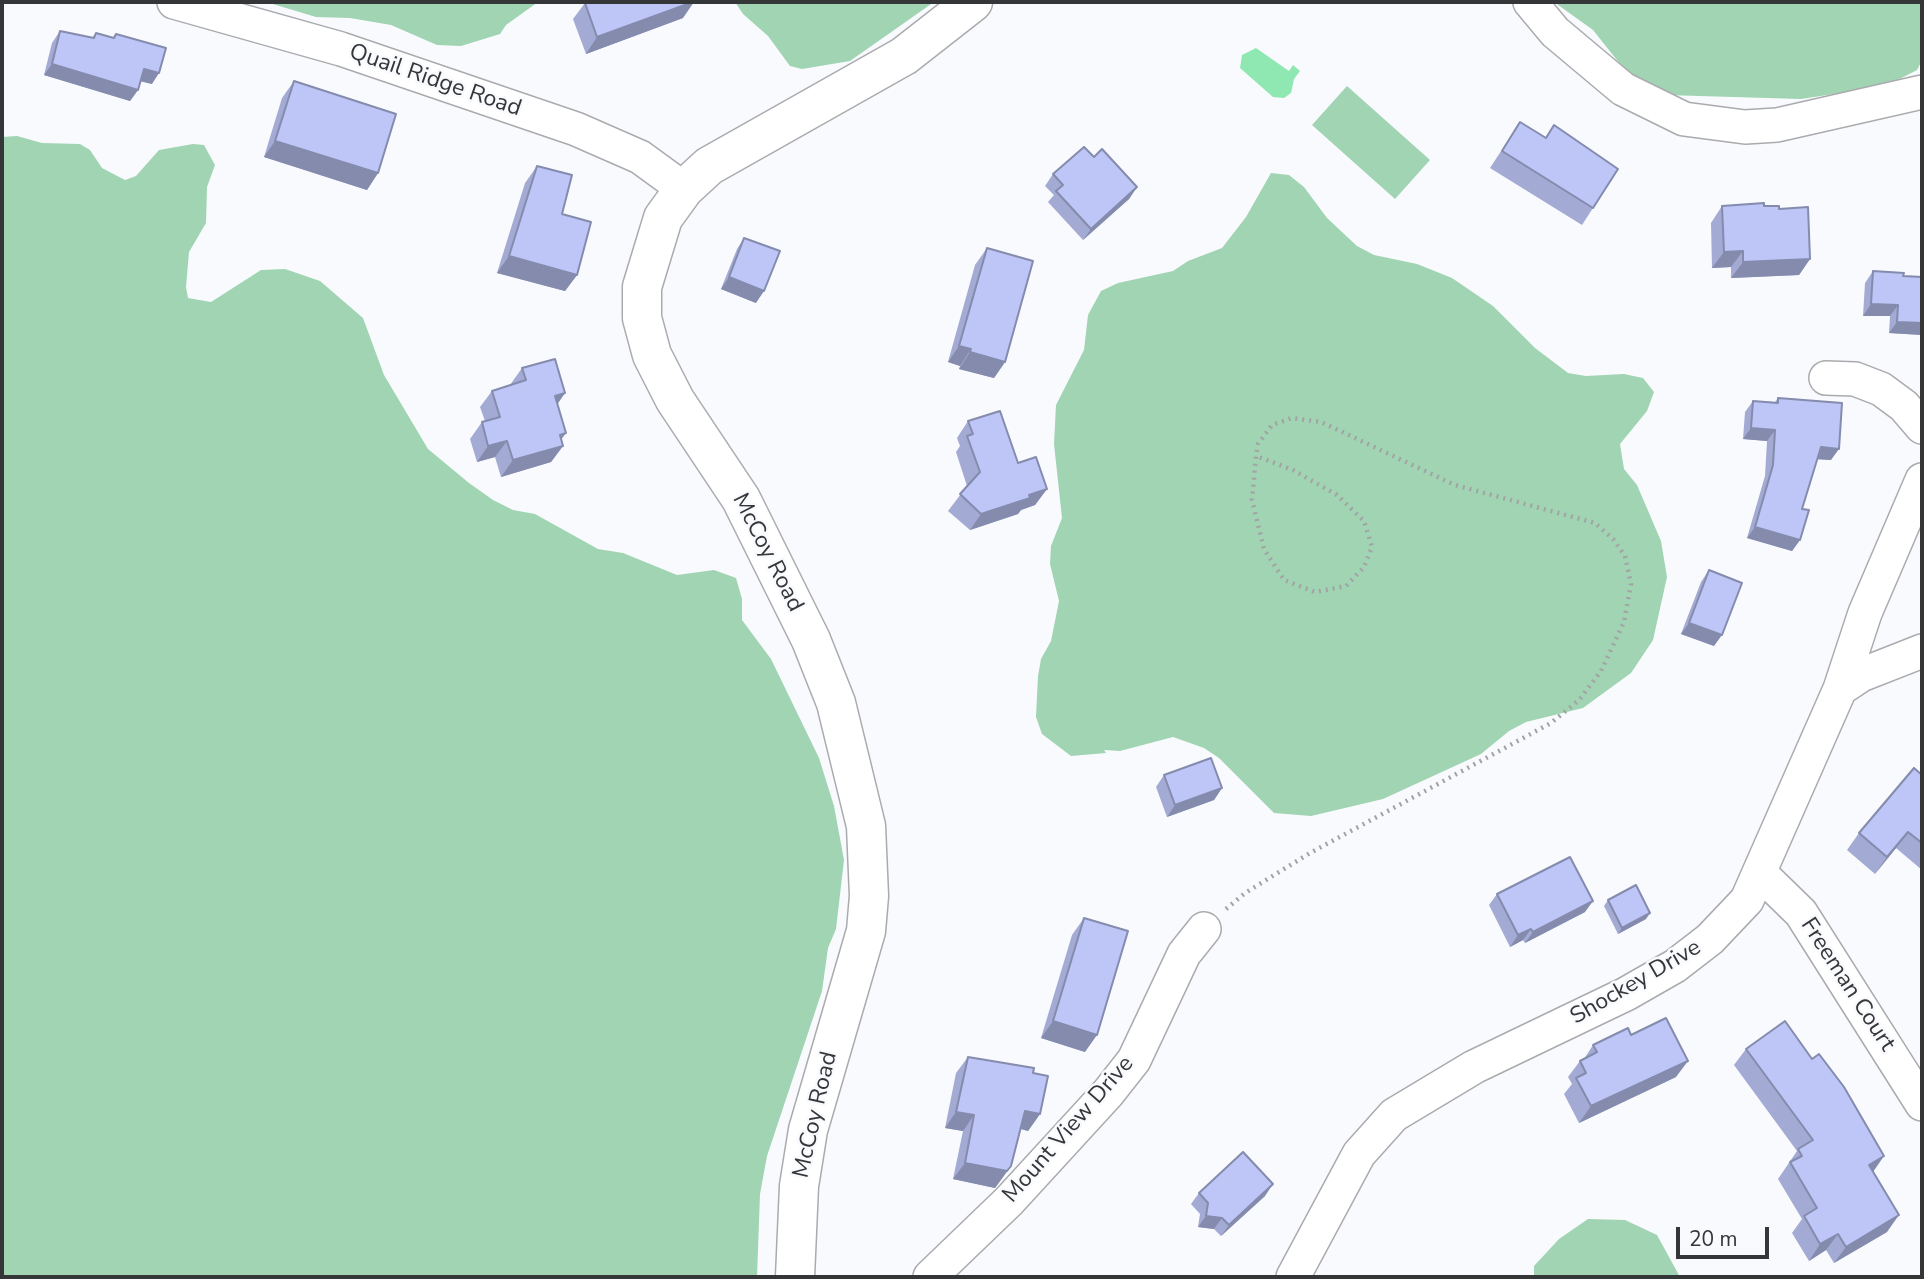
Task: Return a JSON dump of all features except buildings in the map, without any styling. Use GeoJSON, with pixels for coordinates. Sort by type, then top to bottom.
{"type":"FeatureCollection","features":[{"type":"Feature","properties":{"kind":"street","name":"Quail Ridge Road"},"geometry":{"type":"LineString","coordinates":[[174,2],[341,49],[576,129],[640,157],[684,189]]}},
{"type":"Feature","properties":{"kind":"street","name":"McCoy Road"},"geometry":{"type":"LineString","coordinates":[[796,1277],[799,1186],[808,1130],[866,931],[869,896],[866,827],[836,703],[811,640],[741,499],[675,400],[652,355],[642,318],[642,287],[663,218],[684,189],[709,166],[736,148],[904,56],[973,2]]}},
{"type":"Feature","properties":{"kind":"street"},"geometry":{"type":"LineString","coordinates":[[1530,2],[1555,32],[1623,89],[1684,119],[1745,127],[1777,125],[1922,92]]}},
{"type":"Feature","properties":{"kind":"street"},"geometry":{"type":"LineString","coordinates":[[1826,378],[1855,379],[1881,389],[1904,406],[1922,427]]}},
{"type":"Feature","properties":{"kind":"street","name":"Shockey Drive"},"geometry":{"type":"LineString","coordinates":[[1293,1277],[1359,1154],[1394,1115],[1474,1067],[1626,994],[1675,966],[1731,920],[1748,900],[1805,764],[1840,689],[1865,613],[1922,480]]}},
{"type":"Feature","properties":{"kind":"street"},"geometry":{"type":"LineString","coordinates":[[1840,689],[1871,670],[1922,651]]}},
{"type":"Feature","properties":{"kind":"street","name":"Freeman Court"},"geometry":{"type":"LineString","coordinates":[[1761,874],[1782,891],[1807,922],[1922,1104]]}},
{"type":"Feature","properties":{"kind":"street","name":"Mount View Drive"},"geometry":{"type":"LineString","coordinates":[[930,1277],[1009,1201],[1108,1093],[1134,1060],[1184,954],[1204,929]]}},
{"type":"Feature","properties":{"kind":"path"},"geometry":{"type":"LineString","coordinates":[[1204,929],[1245,893],[1310,853],[1551,723],[1578,700],[1601,671],[1623,622],[1631,584],[1625,556],[1614,539],[1595,523],[1455,485],[1321,422],[1292,418],[1272,425],[1258,444],[1256,456],[1252,500],[1264,549],[1284,580],[1315,592],[1346,586],[1364,568],[1372,547],[1364,521],[1337,495],[1293,470],[1256,456]]}},
{"type":"Feature","properties":{"kind":"shaded area"},"geometry":{"type":"Polygon","coordinates":[[[266,2],[538,2],[506,25],[500,34],[461,46],[437,45],[391,25],[350,18],[316,17],[266,2]]]}},
{"type":"Feature","properties":{"kind":"shaded area"},"geometry":{"type":"Polygon","coordinates":[[[735,2],[934,2],[850,61],[802,69],[790,66],[768,36],[743,14],[735,2]]]}},
{"type":"Feature","properties":{"kind":"shaded area"},"geometry":{"type":"Polygon","coordinates":[[[1554,2],[1922,2],[1922,60],[1917,70],[1886,86],[1801,99],[1666,95],[1628,74],[1593,30],[1554,2]]]}},
{"type":"Feature","properties":{"kind":"shaded area"},"geometry":{"type":"Polygon","coordinates":[[[1256,48],[1289,71],[1293,65],[1300,71],[1294,79],[1291,93],[1284,98],[1273,97],[1240,68],[1242,55],[1256,48]]]}},
{"type":"Feature","properties":{"kind":"shaded area"},"geometry":{"type":"Polygon","coordinates":[[[1347,86],[1430,160],[1395,199],[1312,125],[1347,86]]]}},
{"type":"Feature","properties":{"kind":"shaded area"},"geometry":{"type":"Polygon","coordinates":[[[17,136],[42,143],[80,144],[90,150],[102,168],[125,180],[136,176],[159,150],[193,144],[204,145],[215,165],[207,187],[206,223],[189,252],[186,287],[188,298],[211,302],[261,270],[285,269],[320,281],[363,318],[384,375],[428,449],[469,483],[493,500],[513,510],[535,514],[598,549],[623,553],[677,575],[714,570],[736,578],[742,599],[742,620],[771,659],[819,758],[834,806],[844,860],[836,929],[828,948],[822,991],[767,1156],[760,1194],[757,1277],[2,1277],[2,137],[17,136]]]}},
{"type":"Feature","properties":{"kind":"shaded area"},"geometry":{"type":"Polygon","coordinates":[[[1271,173],[1289,175],[1304,187],[1327,218],[1357,246],[1374,255],[1417,264],[1452,278],[1493,306],[1535,348],[1568,373],[1586,376],[1624,374],[1643,378],[1654,392],[1647,411],[1620,444],[1624,469],[1637,485],[1661,541],[1667,577],[1653,640],[1631,673],[1583,708],[1526,722],[1509,731],[1481,754],[1383,799],[1311,816],[1274,813],[1219,758],[1204,748],[1173,737],[1120,751],[1104,750],[1106,753],[1071,756],[1042,734],[1036,717],[1041,659],[1051,641],[1059,601],[1050,564],[1051,546],[1062,518],[1054,444],[1056,405],[1084,350],[1088,315],[1101,291],[1118,283],[1173,271],[1188,261],[1222,248],[1246,217],[1271,173]]]}},
{"type":"Feature","properties":{"kind":"shaded area"},"geometry":{"type":"Polygon","coordinates":[[[1588,1219],[1625,1220],[1657,1235],[1680,1277],[1534,1277],[1534,1266],[1559,1239],[1588,1219]]]}}]}
